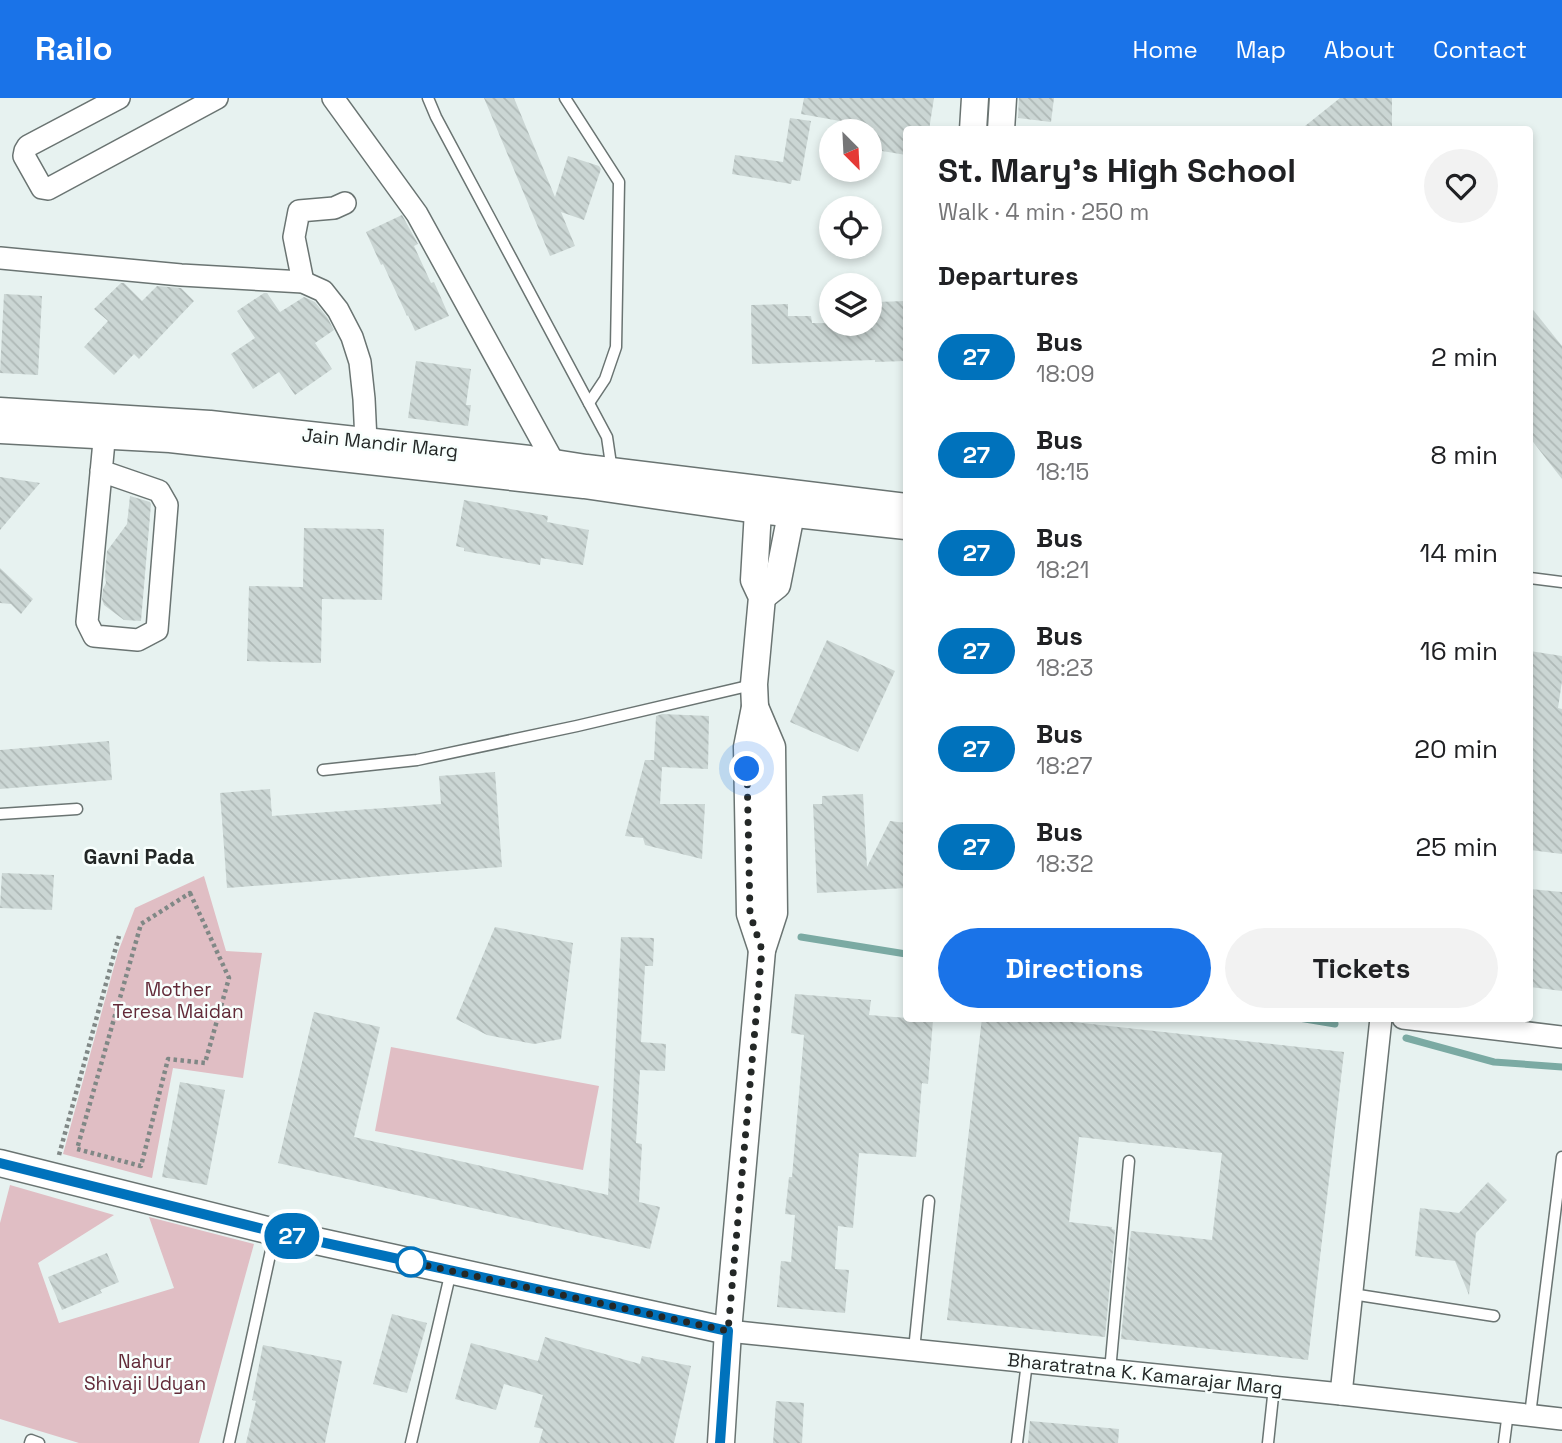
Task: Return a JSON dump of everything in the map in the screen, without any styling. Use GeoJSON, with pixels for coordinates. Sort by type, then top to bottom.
{"type":"FeatureCollection","features":[{"type":"Feature","properties":{"kind":"street"},"geometry":{"type":"LineString","coordinates":[[119,98],[27,146],[24,156],[42,188],[48,189],[204,101]]}},
{"type":"Feature","properties":{"kind":"street"},"geometry":{"type":"LineString","coordinates":[[333,98],[417,214],[554,463]]}},
{"type":"Feature","properties":{"kind":"street"},"geometry":{"type":"LineString","coordinates":[[973,126],[975,98]]}},
{"type":"Feature","properties":{"kind":"street"},"geometry":{"type":"LineString","coordinates":[[1001,126],[1003,98]]}},
{"type":"Feature","properties":{"kind":"street"},"geometry":{"type":"LineString","coordinates":[[303,282],[294,237],[299,211],[334,208],[345,203]]}},
{"type":"Feature","properties":{"kind":"street"},"geometry":{"type":"LineString","coordinates":[[0,258],[181,275],[303,282],[323,291],[338,310],[352,337],[360,362],[366,441]]}},
{"type":"Feature","properties":{"kind":"street","name":"Jain Mandir Marg"},"geometry":{"type":"LineString","coordinates":[[0,411],[105,426],[209,433],[594,475],[758,499],[895,515]]}},
{"type":"Feature","properties":{"kind":"street"},"geometry":{"type":"LineString","coordinates":[[101,471],[159,491],[167,505],[157,630],[138,639],[94,636],[87,622],[105,426]]}},
{"type":"Feature","properties":{"kind":"street","name":"Jain Mandir Marg"},"geometry":{"type":"LineString","coordinates":[[0,430],[105,426]]}},
{"type":"Feature","properties":{"kind":"street","name":"Jain Mandir Marg"},"geometry":{"type":"LineString","coordinates":[[308,444],[366,441],[399,455]]}},
{"type":"Feature","properties":{"kind":"street","name":"Jain Mandir Marg"},"geometry":{"type":"LineString","coordinates":[[462,462],[554,463],[594,475]]}},
{"type":"Feature","properties":{"kind":"street"},"geometry":{"type":"LineString","coordinates":[[720,1443],[762,950],[750,914],[761,833],[747,747],[755,696],[762,597],[754,580],[758,499]]}},
{"type":"Feature","properties":{"kind":"street"},"geometry":{"type":"LineString","coordinates":[[762,597],[777,585],[793,503]]}},
{"type":"Feature","properties":{"kind":"street"},"geometry":{"type":"LineString","coordinates":[[1341,1394],[1381,1022]]}},
{"type":"Feature","properties":{"kind":"street"},"geometry":{"type":"LineString","coordinates":[[1436,1022],[1562,1037]]}},
{"type":"Feature","properties":{"kind":"street"},"geometry":{"type":"LineString","coordinates":[[0,1163],[275,1232],[728,1331]]}},
{"type":"Feature","properties":{"kind":"street","name":"Bharatratna K. Kamarajar Marg"},"geometry":{"type":"LineString","coordinates":[[728,1331],[1562,1419]]}},
{"type":"Feature","properties":{"kind":"lane"},"geometry":{"type":"LineString","coordinates":[[428,98],[607,437],[594,475]]}},
{"type":"Feature","properties":{"kind":"lane"},"geometry":{"type":"LineString","coordinates":[[565,98],[620,182],[616,347],[606,379],[589,402]]}},
{"type":"Feature","properties":{"kind":"lane"},"geometry":{"type":"LineString","coordinates":[[1533,578],[1562,582]]}},
{"type":"Feature","properties":{"kind":"lane"},"geometry":{"type":"LineString","coordinates":[[323,770],[417,760],[577,726],[755,696]]}},
{"type":"Feature","properties":{"kind":"lane"},"geometry":{"type":"LineString","coordinates":[[0,814],[77,809]]}},
{"type":"Feature","properties":{"kind":"lane"},"geometry":{"type":"LineString","coordinates":[[1530,1415],[1562,1157]]}},
{"type":"Feature","properties":{"kind":"lane"},"geometry":{"type":"LineString","coordinates":[[1110,1371],[1129,1161]]}},
{"type":"Feature","properties":{"kind":"lane"},"geometry":{"type":"LineString","coordinates":[[914,1350],[929,1201]]}},
{"type":"Feature","properties":{"kind":"lane"},"geometry":{"type":"LineString","coordinates":[[229,1443],[275,1232]]}},
{"type":"Feature","properties":{"kind":"lane"},"geometry":{"type":"LineString","coordinates":[[411,1443],[451,1271]]}},
{"type":"Feature","properties":{"kind":"lane"},"geometry":{"type":"LineString","coordinates":[[1352,1294],[1494,1316]]}},
{"type":"Feature","properties":{"kind":"lane"},"geometry":{"type":"LineString","coordinates":[[1017,1443],[1027,1362]]}},
{"type":"Feature","properties":{"kind":"lane"},"geometry":{"type":"LineString","coordinates":[[1268,1443],[1274,1387]]}},
{"type":"Feature","properties":{"kind":"lane"},"geometry":{"type":"LineString","coordinates":[[1504,1443],[1508,1412]]}},
{"type":"Feature","properties":{"kind":"lane"},"geometry":{"type":"LineString","coordinates":[[30,1443],[31,1440],[39,1443]]}},
{"type":"Feature","properties":{"kind":"path"},"geometry":{"type":"LineString","coordinates":[[190,893],[229,978],[205,1063],[168,1059],[141,1166],[77,1149],[141,924],[190,893]]}},
{"type":"Feature","properties":{"kind":"path"},"geometry":{"type":"LineString","coordinates":[[53,1176],[119,936]]}},
{"type":"Feature","properties":{"kind":"green space","name":"Mother Teresa Maidan"},"geometry":{"type":"Polygon","coordinates":[[[204,876],[226,951],[262,953],[243,1078],[173,1068],[152,1178],[63,1154],[118,952],[135,908],[204,876]]]}},
{"type":"Feature","properties":{"kind":"green space"},"geometry":{"type":"Polygon","coordinates":[[[391,1047],[599,1086],[583,1170],[375,1131],[391,1047]]]}},
{"type":"Feature","properties":{"kind":"green space","name":"Nahur Shivaji Udyan"},"geometry":{"type":"Polygon","coordinates":[[[10,1185],[114,1215],[38,1263],[59,1323],[174,1288],[149,1217],[254,1244],[199,1443],[79,1443],[0,1419],[0,1223],[10,1185]]]}},
{"type":"Feature","properties":{"kind":"building"},"geometry":{"type":"Polygon","coordinates":[[[484,98],[514,98],[555,197],[568,156],[601,169],[584,220],[561,212],[575,246],[550,256],[484,98]]]}},
{"type":"Feature","properties":{"kind":"building"},"geometry":{"type":"Polygon","coordinates":[[[804,98],[934,98],[930,126],[903,126],[903,154],[882,151],[882,119],[829,119],[801,114],[804,98]]]}},
{"type":"Feature","properties":{"kind":"building"},"geometry":{"type":"Polygon","coordinates":[[[1019,98],[1054,98],[1051,122],[1018,118],[1019,98]]]}},
{"type":"Feature","properties":{"kind":"building"},"geometry":{"type":"Polygon","coordinates":[[[1340,98],[1392,98],[1392,126],[1305,126],[1340,98]]]}},
{"type":"Feature","properties":{"kind":"building"},"geometry":{"type":"Polygon","coordinates":[[[790,118],[811,121],[800,181],[792,180],[791,184],[732,174],[735,155],[783,162],[790,118]]]}},
{"type":"Feature","properties":{"kind":"building"},"geometry":{"type":"Polygon","coordinates":[[[402,215],[418,244],[414,246],[431,283],[434,282],[449,316],[415,331],[366,232],[402,215]]]}},
{"type":"Feature","properties":{"kind":"building"},"geometry":{"type":"Polygon","coordinates":[[[121,283],[142,301],[157,286],[181,288],[194,301],[139,359],[134,354],[114,375],[84,347],[108,321],[94,309],[121,283]]]}},
{"type":"Feature","properties":{"kind":"building"},"geometry":{"type":"Polygon","coordinates":[[[267,293],[280,312],[304,297],[315,302],[334,330],[315,343],[332,369],[295,395],[279,372],[253,389],[231,354],[255,338],[237,311],[267,293]]]}},
{"type":"Feature","properties":{"kind":"building"},"geometry":{"type":"Polygon","coordinates":[[[4,294],[42,296],[38,375],[0,373],[4,294]]]}},
{"type":"Feature","properties":{"kind":"building"},"geometry":{"type":"Polygon","coordinates":[[[903,301],[903,361],[752,364],[751,305],[788,304],[788,316],[811,316],[812,323],[819,323],[819,336],[882,336],[882,302],[903,301]]]}},
{"type":"Feature","properties":{"kind":"building"},"geometry":{"type":"Polygon","coordinates":[[[1533,310],[1562,346],[1562,479],[1533,442],[1533,310]]]}},
{"type":"Feature","properties":{"kind":"building"},"geometry":{"type":"Polygon","coordinates":[[[416,361],[471,369],[466,405],[471,405],[468,426],[408,418],[416,361]]]}},
{"type":"Feature","properties":{"kind":"building"},"geometry":{"type":"Polygon","coordinates":[[[0,477],[40,483],[0,530],[0,477]]]}},
{"type":"Feature","properties":{"kind":"building"},"geometry":{"type":"Polygon","coordinates":[[[130,496],[151,504],[141,621],[124,620],[104,605],[102,599],[106,583],[107,551],[127,524],[130,496]]]}},
{"type":"Feature","properties":{"kind":"building"},"geometry":{"type":"Polygon","coordinates":[[[464,500],[548,516],[547,522],[589,530],[583,565],[541,558],[540,565],[464,551],[464,548],[456,546],[464,500]]]}},
{"type":"Feature","properties":{"kind":"building"},"geometry":{"type":"Polygon","coordinates":[[[304,528],[384,529],[382,600],[322,599],[321,663],[247,661],[249,586],[303,587],[304,528]]]}},
{"type":"Feature","properties":{"kind":"building"},"geometry":{"type":"Polygon","coordinates":[[[0,568],[33,599],[21,614],[11,604],[0,603],[0,568]]]}},
{"type":"Feature","properties":{"kind":"building"},"geometry":{"type":"Polygon","coordinates":[[[827,640],[895,671],[858,752],[790,722],[827,640]]]}},
{"type":"Feature","properties":{"kind":"building"},"geometry":{"type":"Polygon","coordinates":[[[1533,651],[1562,656],[1558,708],[1562,709],[1562,854],[1533,850],[1533,651]]]}},
{"type":"Feature","properties":{"kind":"building"},"geometry":{"type":"Polygon","coordinates":[[[656,716],[709,716],[708,769],[662,767],[660,804],[705,804],[702,859],[645,845],[643,838],[625,836],[645,760],[654,760],[656,716]]]}},
{"type":"Feature","properties":{"kind":"building"},"geometry":{"type":"Polygon","coordinates":[[[109,741],[112,780],[0,789],[0,750],[109,741]]]}},
{"type":"Feature","properties":{"kind":"building"},"geometry":{"type":"Polygon","coordinates":[[[495,772],[502,867],[227,888],[220,793],[270,789],[272,816],[441,804],[439,776],[495,772]]]}},
{"type":"Feature","properties":{"kind":"building"},"geometry":{"type":"Polygon","coordinates":[[[863,794],[867,867],[890,821],[903,823],[903,888],[817,893],[813,804],[822,804],[822,796],[863,794]]]}},
{"type":"Feature","properties":{"kind":"building"},"geometry":{"type":"Polygon","coordinates":[[[2,873],[54,875],[52,910],[0,908],[2,873]]]}},
{"type":"Feature","properties":{"kind":"building"},"geometry":{"type":"Polygon","coordinates":[[[1533,889],[1562,892],[1562,991],[1533,987],[1533,889]]]}},
{"type":"Feature","properties":{"kind":"building"},"geometry":{"type":"Polygon","coordinates":[[[495,927],[573,943],[561,1039],[534,1044],[487,1035],[456,1019],[495,927]]]}},
{"type":"Feature","properties":{"kind":"building"},"geometry":{"type":"Polygon","coordinates":[[[621,937],[654,938],[653,966],[645,966],[641,1042],[666,1044],[665,1071],[640,1070],[636,1143],[642,1144],[639,1202],[660,1207],[650,1249],[278,1163],[314,1012],[380,1027],[354,1137],[608,1195],[621,937]]]}},
{"type":"Feature","properties":{"kind":"building"},"geometry":{"type":"Polygon","coordinates":[[[795,994],[871,1000],[869,1015],[903,1018],[903,1022],[933,1022],[928,1084],[922,1083],[916,1157],[859,1153],[853,1228],[838,1226],[835,1269],[849,1270],[845,1313],[777,1307],[781,1261],[791,1262],[795,1215],[785,1214],[789,1177],[792,1177],[804,1035],[791,1033],[795,994]]]}},
{"type":"Feature","properties":{"kind":"building"},"geometry":{"type":"Polygon","coordinates":[[[982,1022],[1073,1022],[1344,1052],[1308,1360],[1121,1339],[1131,1231],[1212,1240],[1222,1153],[1079,1137],[1069,1222],[1112,1227],[1115,1230],[1105,1337],[947,1320],[982,1022]]]}},
{"type":"Feature","properties":{"kind":"building"},"geometry":{"type":"Polygon","coordinates":[[[180,1082],[225,1090],[207,1185],[162,1177],[180,1082]]]}},
{"type":"Feature","properties":{"kind":"building"},"geometry":{"type":"Polygon","coordinates":[[[1488,1182],[1507,1200],[1476,1233],[1469,1295],[1455,1261],[1415,1256],[1420,1208],[1459,1213],[1488,1182]]]}},
{"type":"Feature","properties":{"kind":"building"},"geometry":{"type":"Polygon","coordinates":[[[107,1253],[119,1282],[100,1290],[102,1293],[62,1310],[48,1277],[107,1253]]]}},
{"type":"Feature","properties":{"kind":"building"},"geometry":{"type":"Polygon","coordinates":[[[392,1314],[427,1323],[407,1393],[373,1384],[392,1314]]]}},
{"type":"Feature","properties":{"kind":"building"},"geometry":{"type":"Polygon","coordinates":[[[545,1337],[640,1364],[642,1356],[691,1366],[674,1443],[539,1443],[543,1429],[534,1427],[543,1395],[504,1384],[496,1410],[455,1399],[471,1343],[538,1361],[545,1337]]]}},
{"type":"Feature","properties":{"kind":"building"},"geometry":{"type":"Polygon","coordinates":[[[263,1345],[342,1361],[325,1443],[246,1443],[256,1401],[252,1400],[263,1345]]]}},
{"type":"Feature","properties":{"kind":"building"},"geometry":{"type":"Polygon","coordinates":[[[776,1401],[804,1403],[802,1443],[773,1443],[776,1401]]]}},
{"type":"Feature","properties":{"kind":"building"},"geometry":{"type":"Polygon","coordinates":[[[1030,1421],[1119,1429],[1118,1443],[1028,1443],[1030,1421]]]}},
{"type":"Feature","properties":{"kind":"waterway"},"geometry":{"type":"LineString","coordinates":[[801,937],[903,954]]}},
{"type":"Feature","properties":{"kind":"waterway"},"geometry":{"type":"LineString","coordinates":[[1323,1022],[1335,1024]]}},
{"type":"Feature","properties":{"kind":"waterway"},"geometry":{"type":"LineString","coordinates":[[1406,1038],[1494,1062],[1562,1067]]}},
{"type":"Feature","properties":{"kind":"bus line","name":"27"},"geometry":{"type":"LineString","coordinates":[[0,1163],[275,1232],[728,1331],[720,1443]]}},
{"type":"Feature","properties":{"kind":"district","name":"Gavni Pada"},"geometry":{"type":"Point","coordinates":[139,856]}},
{"type":"Feature","properties":{"kind":"route"},"geometry":{"type":"LineString","coordinates":[[411,1262],[401,1260],[728,1331],[762,950],[750,914],[747,769]]}}]}
